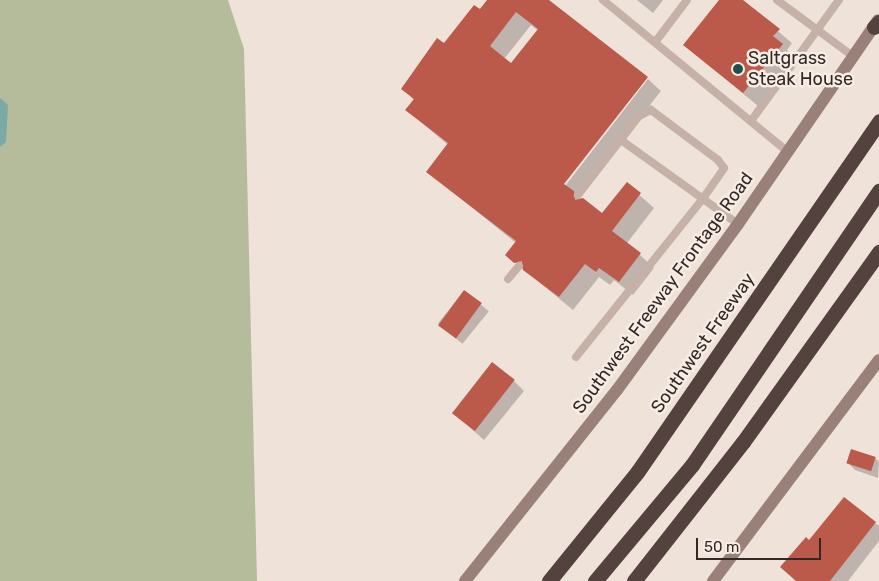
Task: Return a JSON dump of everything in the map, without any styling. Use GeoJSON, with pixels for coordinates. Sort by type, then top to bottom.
{"type":"FeatureCollection","features":[{"type":"Feature","properties":{"kind":"highway","name":"Southwest Freeway"},"geometry":{"type":"LineString","coordinates":[[550,581],[638,471],[879,121]]}},
{"type":"Feature","properties":{"kind":"highway"},"geometry":{"type":"LineString","coordinates":[[595,581],[692,465],[879,192]]}},
{"type":"Feature","properties":{"kind":"highway"},"geometry":{"type":"LineString","coordinates":[[634,581],[743,442],[879,252]]}},
{"type":"Feature","properties":{"kind":"main road","name":"Southwest Freeway Frontage Road"},"geometry":{"type":"LineString","coordinates":[[465,581],[617,390],[738,224],[877,22]]}},
{"type":"Feature","properties":{"kind":"main road"},"geometry":{"type":"LineString","coordinates":[[713,581],[879,360]]}},
{"type":"Feature","properties":{"kind":"lane"},"geometry":{"type":"LineString","coordinates":[[603,0],[656,41],[788,152]]}},
{"type":"Feature","properties":{"kind":"lane"},"geometry":{"type":"LineString","coordinates":[[656,41],[687,0]]}},
{"type":"Feature","properties":{"kind":"lane"},"geometry":{"type":"LineString","coordinates":[[777,0],[816,31],[854,57]]}},
{"type":"Feature","properties":{"kind":"lane"},"geometry":{"type":"LineString","coordinates":[[751,121],[839,0]]}},
{"type":"Feature","properties":{"kind":"lane"},"geometry":{"type":"LineString","coordinates":[[576,357],[712,187],[724,168],[718,160],[661,115],[651,110],[639,116],[578,195]]}},
{"type":"Feature","properties":{"kind":"lane"},"geometry":{"type":"LineString","coordinates":[[621,140],[704,197],[738,224]]}},
{"type":"Feature","properties":{"kind":"lane"},"geometry":{"type":"LineString","coordinates":[[508,279],[519,266]]}},
{"type":"Feature","properties":{"kind":"green space"},"geometry":{"type":"Polygon","coordinates":[[[0,0],[228,0],[244,49],[257,581],[0,581],[0,0]]]}},
{"type":"Feature","properties":{"kind":"water"},"geometry":{"type":"Polygon","coordinates":[[[0,98],[8,105],[6,142],[0,147],[0,98]]]}},
{"type":"Feature","properties":{"kind":"building"},"geometry":{"type":"Polygon","coordinates":[[[487,0],[549,0],[648,77],[564,184],[574,191],[575,200],[583,198],[602,213],[627,182],[641,193],[612,231],[641,253],[619,282],[599,268],[596,272],[585,264],[559,297],[523,270],[522,261],[514,263],[505,255],[516,241],[426,172],[448,143],[405,110],[414,99],[401,89],[437,38],[444,43],[474,5],[480,9],[487,0]],[[516,12],[490,46],[511,63],[538,29],[516,12]]]}},
{"type":"Feature","properties":{"kind":"building","name":"Saltgrass Steak House"},"geometry":{"type":"Polygon","coordinates":[[[719,0],[743,0],[780,29],[773,36],[783,44],[743,93],[683,45],[719,0]]]}},
{"type":"Feature","properties":{"kind":"building"},"geometry":{"type":"Polygon","coordinates":[[[464,290],[482,303],[456,339],[438,326],[464,290]]]}},
{"type":"Feature","properties":{"kind":"building"},"geometry":{"type":"Polygon","coordinates":[[[492,362],[515,380],[475,431],[452,413],[492,362]]]}},
{"type":"Feature","properties":{"kind":"building"},"geometry":{"type":"Polygon","coordinates":[[[851,449],[876,457],[871,471],[846,463],[851,449]]]}},
{"type":"Feature","properties":{"kind":"building"},"geometry":{"type":"Polygon","coordinates":[[[844,497],[876,522],[830,581],[796,581],[780,567],[806,537],[809,540],[844,497]]]}},
{"type":"Feature","properties":{"kind":"place","name":"Saltgrass Steak House"},"geometry":{"type":"Point","coordinates":[738,69]}}]}
